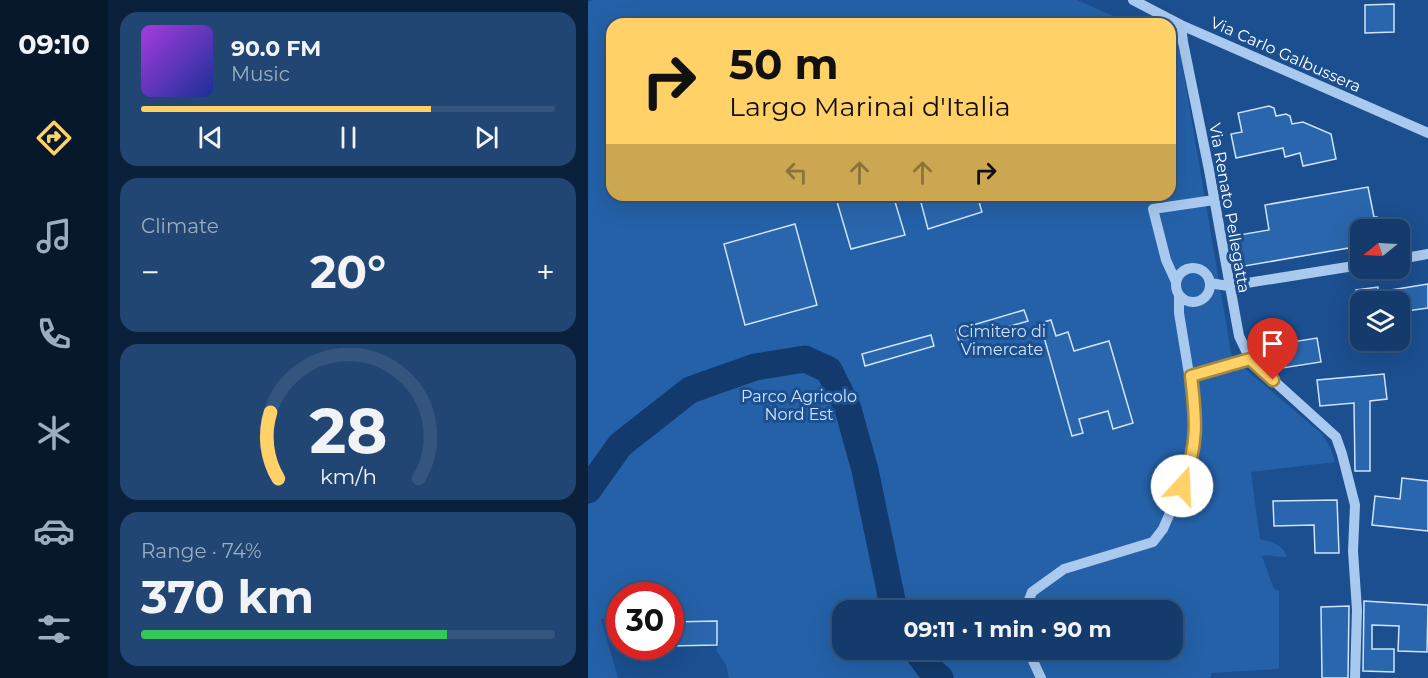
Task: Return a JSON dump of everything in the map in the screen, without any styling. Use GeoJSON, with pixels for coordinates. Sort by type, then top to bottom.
{"type":"FeatureCollection","features":[{"type":"Feature","properties":{"kind":"street","name":"Via Carlo Galbussera"},"geometry":{"type":"LineString","coordinates":[[1133,0],[1168,18]]}},
{"type":"Feature","properties":{"kind":"street","name":"Via Carlo Galbussera"},"geometry":{"type":"LineString","coordinates":[[1176,22],[1428,133]]}},
{"type":"Feature","properties":{"kind":"street","name":"Via Renato Pellegatta"},"geometry":{"type":"LineString","coordinates":[[1181,25],[1239,336],[1250,359],[1336,437],[1342,454],[1354,505],[1355,678]]}},
{"type":"Feature","properties":{"kind":"street"},"geometry":{"type":"LineString","coordinates":[[1029,600],[1032,592],[1064,569],[1153,542],[1163,529],[1194,451],[1196,417],[1179,313],[1179,296],[1176,282],[1166,260],[1153,209],[1214,200]]}},
{"type":"Feature","properties":{"kind":"street"},"geometry":{"type":"LineString","coordinates":[[1410,257],[1428,254]]}},
{"type":"Feature","properties":{"kind":"street"},"geometry":{"type":"LineString","coordinates":[[1210,283],[1228,286],[1350,267]]}},
{"type":"Feature","properties":{"kind":"street"},"geometry":{"type":"LineString","coordinates":[[1176,282],[1181,272],[1196,268],[1206,273],[1210,283],[1208,294],[1200,301],[1189,302],[1179,296]]}},
{"type":"Feature","properties":{"kind":"street"},"geometry":{"type":"LineString","coordinates":[[1191,376],[1250,359]]}},
{"type":"Feature","properties":{"kind":"street"},"geometry":{"type":"LineString","coordinates":[[1033,660],[1041,678]]}},
{"type":"Feature","properties":{"kind":"green space","name":"Parco Agricolo Nord Est"},"geometry":{"type":"Polygon","coordinates":[[[594,0],[1077,0],[1118,18],[606,18],[606,201],[1176,201],[1176,46],[1180,52],[1232,358],[1321,433],[1331,449],[1335,462],[1251,472],[1260,539],[1280,546],[1287,557],[1262,556],[1274,589],[1279,591],[1279,669],[1211,673],[1211,678],[729,678],[726,665],[716,650],[719,643],[714,626],[684,624],[684,582],[606,582],[606,619],[601,619],[606,636],[606,660],[613,660],[618,678],[588,678],[588,2],[594,0]]]}},
{"type":"Feature","properties":{"kind":"building"},"geometry":{"type":"Polygon","coordinates":[[[1394,4],[1394,32],[1365,33],[1365,5],[1394,4]]]}},
{"type":"Feature","properties":{"kind":"building"},"geometry":{"type":"Polygon","coordinates":[[[1269,106],[1274,108],[1276,116],[1286,114],[1290,116],[1292,124],[1303,122],[1331,134],[1336,159],[1303,166],[1300,153],[1285,157],[1283,148],[1236,158],[1231,134],[1242,132],[1238,113],[1269,106]]]}},
{"type":"Feature","properties":{"kind":"building"},"geometry":{"type":"Polygon","coordinates":[[[1368,187],[1374,217],[1377,219],[1350,219],[1350,248],[1239,267],[1233,236],[1269,230],[1265,205],[1368,187]]]}},
{"type":"Feature","properties":{"kind":"building"},"geometry":{"type":"Polygon","coordinates":[[[837,201],[895,201],[905,235],[851,249],[837,201]]]}},
{"type":"Feature","properties":{"kind":"building"},"geometry":{"type":"Polygon","coordinates":[[[921,201],[979,201],[982,212],[928,229],[921,201]]]}},
{"type":"Feature","properties":{"kind":"building"},"geometry":{"type":"Polygon","coordinates":[[[795,224],[817,305],[745,325],[724,244],[795,224]]]}},
{"type":"Feature","properties":{"kind":"building"},"geometry":{"type":"Polygon","coordinates":[[[1428,284],[1428,308],[1410,311],[1410,291],[1384,291],[1428,284]]]}},
{"type":"Feature","properties":{"kind":"building"},"geometry":{"type":"Polygon","coordinates":[[[1378,287],[1378,291],[1356,290],[1378,287]]]}},
{"type":"Feature","properties":{"kind":"building"},"geometry":{"type":"Polygon","coordinates":[[[1024,310],[1028,321],[959,341],[956,330],[1024,310]]]}},
{"type":"Feature","properties":{"kind":"building"},"geometry":{"type":"Polygon","coordinates":[[[1051,320],[1056,336],[1068,332],[1074,351],[1109,341],[1133,423],[1113,429],[1108,411],[1079,419],[1083,433],[1072,436],[1040,323],[1051,320]]]}},
{"type":"Feature","properties":{"kind":"building"},"geometry":{"type":"Polygon","coordinates":[[[931,335],[934,346],[865,366],[862,354],[931,335]]]}},
{"type":"Feature","properties":{"kind":"building"},"geometry":{"type":"Polygon","coordinates":[[[1317,338],[1321,362],[1276,369],[1272,345],[1317,338]]]}},
{"type":"Feature","properties":{"kind":"building"},"geometry":{"type":"Polygon","coordinates":[[[1384,374],[1387,399],[1370,401],[1370,471],[1355,471],[1354,403],[1320,406],[1317,380],[1384,374]]]}},
{"type":"Feature","properties":{"kind":"building"},"geometry":{"type":"Polygon","coordinates":[[[1402,478],[1428,481],[1428,531],[1372,525],[1375,496],[1400,499],[1402,478]]]}},
{"type":"Feature","properties":{"kind":"building"},"geometry":{"type":"Polygon","coordinates":[[[1337,500],[1339,553],[1315,553],[1314,525],[1274,526],[1273,501],[1337,500]]]}},
{"type":"Feature","properties":{"kind":"building"},"geometry":{"type":"Polygon","coordinates":[[[1364,601],[1428,605],[1427,652],[1398,651],[1399,626],[1372,625],[1372,649],[1394,649],[1394,672],[1363,671],[1364,601]]]}},
{"type":"Feature","properties":{"kind":"building"},"geometry":{"type":"Polygon","coordinates":[[[1349,606],[1348,678],[1322,678],[1321,607],[1349,606]]]}},
{"type":"Feature","properties":{"kind":"building"},"geometry":{"type":"Polygon","coordinates":[[[717,621],[717,645],[684,646],[684,622],[717,621]]]}},
{"type":"Feature","properties":{"kind":"waterway"},"geometry":{"type":"LineString","coordinates":[[588,490],[620,445],[690,390],[755,367],[805,359],[829,370],[848,409],[865,470],[892,600]]}},
{"type":"Feature","properties":{"kind":"waterway"},"geometry":{"type":"LineString","coordinates":[[923,660],[940,678]]}},
{"type":"Feature","properties":{"kind":"route"},"geometry":{"type":"LineString","coordinates":[[1182,486],[1194,451],[1196,417],[1191,376],[1250,359],[1273,380]]}},
{"type":"Feature","properties":{"kind":"park label","name":"Cimitero di Vimercate"},"geometry":{"type":"Point","coordinates":[1002,340]}}]}
